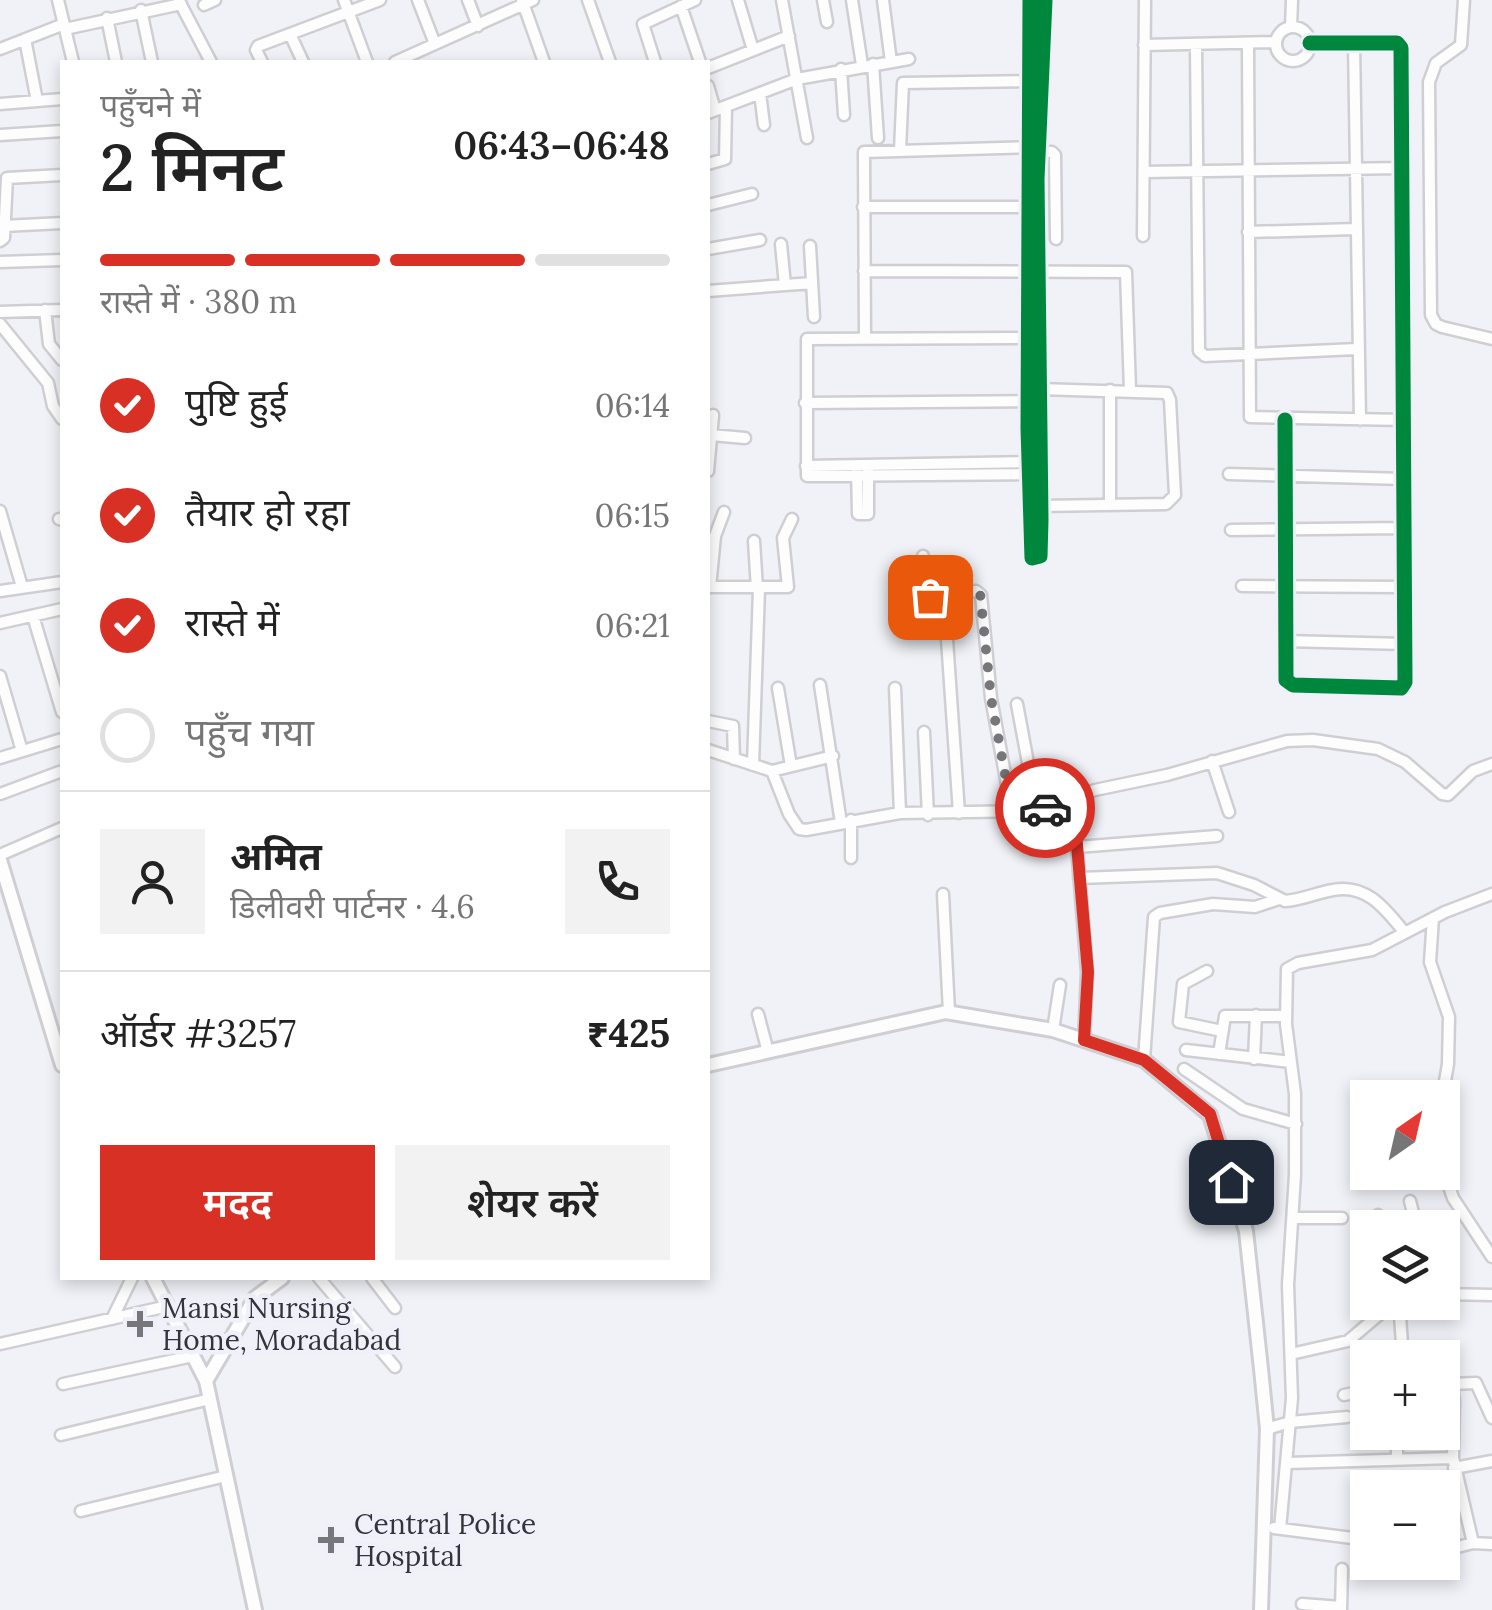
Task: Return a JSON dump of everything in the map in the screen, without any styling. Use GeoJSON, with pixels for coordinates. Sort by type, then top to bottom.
{"type":"FeatureCollection","features":[{"type":"Feature","properties":{"kind":"street"},"geometry":{"type":"LineString","coordinates":[[58,0],[72,60]]}},
{"type":"Feature","properties":{"kind":"street"},"geometry":{"type":"LineString","coordinates":[[344,0],[366,60]]}},
{"type":"Feature","properties":{"kind":"street"},"geometry":{"type":"LineString","coordinates":[[261,60],[256,47],[380,0]]}},
{"type":"Feature","properties":{"kind":"street"},"geometry":{"type":"LineString","coordinates":[[418,0],[436,44]]}},
{"type":"Feature","properties":{"kind":"street"},"geometry":{"type":"LineString","coordinates":[[468,0],[478,26]]}},
{"type":"Feature","properties":{"kind":"street"},"geometry":{"type":"LineString","coordinates":[[588,0],[609,60]]}},
{"type":"Feature","properties":{"kind":"street"},"geometry":{"type":"LineString","coordinates":[[654,60],[642,24],[694,0]]}},
{"type":"Feature","properties":{"kind":"street"},"geometry":{"type":"LineString","coordinates":[[738,0],[753,50]]}},
{"type":"Feature","properties":{"kind":"street"},"geometry":{"type":"LineString","coordinates":[[782,0],[807,138]]}},
{"type":"Feature","properties":{"kind":"street"},"geometry":{"type":"LineString","coordinates":[[823,0],[827,22]]}},
{"type":"Feature","properties":{"kind":"street"},"geometry":{"type":"LineString","coordinates":[[852,0],[868,65],[878,138]]}},
{"type":"Feature","properties":{"kind":"street"},"geometry":{"type":"LineString","coordinates":[[883,0],[891,62]]}},
{"type":"Feature","properties":{"kind":"street"},"geometry":{"type":"LineString","coordinates":[[1030,0],[1035,81],[1032,558],[1040,556],[1041,506],[1034,468]]}},
{"type":"Feature","properties":{"kind":"street"},"geometry":{"type":"LineString","coordinates":[[1035,81],[1045,0]]}},
{"type":"Feature","properties":{"kind":"street"},"geometry":{"type":"LineString","coordinates":[[1144,0],[1144,236]]}},
{"type":"Feature","properties":{"kind":"street"},"geometry":{"type":"LineString","coordinates":[[1291,27],[1292,0]]}},
{"type":"Feature","properties":{"kind":"street"},"geometry":{"type":"LineString","coordinates":[[1464,0],[1461,45],[1436,63],[1429,82],[1431,316],[1442,327],[1492,339]]}},
{"type":"Feature","properties":{"kind":"street"},"geometry":{"type":"LineString","coordinates":[[400,60],[526,1],[543,60]]}},
{"type":"Feature","properties":{"kind":"street"},"geometry":{"type":"LineString","coordinates":[[0,49],[64,27],[180,2],[209,60]]}},
{"type":"Feature","properties":{"kind":"street"},"geometry":{"type":"LineString","coordinates":[[681,6],[699,60]]}},
{"type":"Feature","properties":{"kind":"street"},"geometry":{"type":"LineString","coordinates":[[141,10],[152,60]]}},
{"type":"Feature","properties":{"kind":"street"},"geometry":{"type":"LineString","coordinates":[[107,18],[116,60]]}},
{"type":"Feature","properties":{"kind":"street"},"geometry":{"type":"LineString","coordinates":[[1291,27],[1304,31],[1310,43],[1305,56],[1293,61],[1280,55],[1276,42],[1281,32],[1291,27]]}},
{"type":"Feature","properties":{"kind":"street"},"geometry":{"type":"LineString","coordinates":[[290,34],[302,60]]}},
{"type":"Feature","properties":{"kind":"street"},"geometry":{"type":"LineString","coordinates":[[710,67],[789,36]]}},
{"type":"Feature","properties":{"kind":"street"},"geometry":{"type":"LineString","coordinates":[[25,39],[36,101]]}},
{"type":"Feature","properties":{"kind":"street"},"geometry":{"type":"LineString","coordinates":[[1144,46],[1276,42]]}},
{"type":"Feature","properties":{"kind":"street"},"geometry":{"type":"LineString","coordinates":[[1285,420],[1284,676],[1289,684],[1397,689],[1405,682],[1401,48],[1397,44],[1310,43]]}},
{"type":"Feature","properties":{"kind":"street"},"geometry":{"type":"LineString","coordinates":[[1354,43],[1360,420]]}},
{"type":"Feature","properties":{"kind":"street"},"geometry":{"type":"LineString","coordinates":[[1248,44],[1250,417],[1404,420]]}},
{"type":"Feature","properties":{"kind":"street"},"geometry":{"type":"LineString","coordinates":[[1196,46],[1199,352],[1204,356],[1358,349]]}},
{"type":"Feature","properties":{"kind":"street"},"geometry":{"type":"LineString","coordinates":[[710,163],[725,159],[716,110],[796,79],[910,59]]}},
{"type":"Feature","properties":{"kind":"street"},"geometry":{"type":"LineString","coordinates":[[841,69],[844,114]]}},
{"type":"Feature","properties":{"kind":"street"},"geometry":{"type":"LineString","coordinates":[[900,150],[904,84],[1035,81]]}},
{"type":"Feature","properties":{"kind":"street"},"geometry":{"type":"LineString","coordinates":[[760,93],[764,125]]}},
{"type":"Feature","properties":{"kind":"street"},"geometry":{"type":"LineString","coordinates":[[0,104],[60,99]]}},
{"type":"Feature","properties":{"kind":"street"},"geometry":{"type":"LineString","coordinates":[[0,135],[60,131]]}},
{"type":"Feature","properties":{"kind":"street"},"geometry":{"type":"LineString","coordinates":[[864,338],[864,152],[1035,148],[1052,152],[1056,239]]}},
{"type":"Feature","properties":{"kind":"street"},"geometry":{"type":"LineString","coordinates":[[1144,172],[1402,168]]}},
{"type":"Feature","properties":{"kind":"street"},"geometry":{"type":"LineString","coordinates":[[0,241],[4,238],[7,178],[60,176]]}},
{"type":"Feature","properties":{"kind":"street"},"geometry":{"type":"LineString","coordinates":[[710,204],[752,194]]}},
{"type":"Feature","properties":{"kind":"street"},"geometry":{"type":"LineString","coordinates":[[863,207],[1033,207]]}},
{"type":"Feature","properties":{"kind":"street"},"geometry":{"type":"LineString","coordinates":[[4,226],[60,223]]}},
{"type":"Feature","properties":{"kind":"street"},"geometry":{"type":"LineString","coordinates":[[1248,232],[1356,229]]}},
{"type":"Feature","properties":{"kind":"street"},"geometry":{"type":"LineString","coordinates":[[710,250],[760,240]]}},
{"type":"Feature","properties":{"kind":"street"},"geometry":{"type":"LineString","coordinates":[[781,244],[785,285]]}},
{"type":"Feature","properties":{"kind":"street"},"geometry":{"type":"LineString","coordinates":[[810,246],[814,317]]}},
{"type":"Feature","properties":{"kind":"street"},"geometry":{"type":"LineString","coordinates":[[0,262],[60,260]]}},
{"type":"Feature","properties":{"kind":"street"},"geometry":{"type":"LineString","coordinates":[[864,271],[1126,272],[1130,390]]}},
{"type":"Feature","properties":{"kind":"street"},"geometry":{"type":"LineString","coordinates":[[710,291],[812,283]]}},
{"type":"Feature","properties":{"kind":"street"},"geometry":{"type":"LineString","coordinates":[[44,310],[49,344],[60,358]]}},
{"type":"Feature","properties":{"kind":"street"},"geometry":{"type":"LineString","coordinates":[[0,312],[60,310]]}},
{"type":"Feature","properties":{"kind":"street"},"geometry":{"type":"LineString","coordinates":[[0,324],[48,383],[60,416]]}},
{"type":"Feature","properties":{"kind":"street"},"geometry":{"type":"LineString","coordinates":[[1033,338],[807,339],[805,402],[806,473],[810,476],[863,470],[1034,468]]}},
{"type":"Feature","properties":{"kind":"street"},"geometry":{"type":"LineString","coordinates":[[1110,390],[1110,505]]}},
{"type":"Feature","properties":{"kind":"street"},"geometry":{"type":"LineString","coordinates":[[805,402],[1036,397],[1110,390],[1166,393],[1170,400],[1174,496],[1166,504],[1041,506]]}},
{"type":"Feature","properties":{"kind":"street"},"geometry":{"type":"LineString","coordinates":[[710,447],[713,415]]}},
{"type":"Feature","properties":{"kind":"street"},"geometry":{"type":"LineString","coordinates":[[711,435],[745,438]]}},
{"type":"Feature","properties":{"kind":"street"},"geometry":{"type":"LineString","coordinates":[[1229,474],[1404,479]]}},
{"type":"Feature","properties":{"kind":"street"},"geometry":{"type":"LineString","coordinates":[[0,511],[22,588]]}},
{"type":"Feature","properties":{"kind":"street"},"geometry":{"type":"LineString","coordinates":[[710,578],[715,536],[724,512]]}},
{"type":"Feature","properties":{"kind":"street"},"geometry":{"type":"LineString","coordinates":[[710,587],[785,588],[788,585],[783,538],[792,519]]}},
{"type":"Feature","properties":{"kind":"street"},"geometry":{"type":"LineString","coordinates":[[1232,530],[1404,528]]}},
{"type":"Feature","properties":{"kind":"street"},"geometry":{"type":"LineString","coordinates":[[753,766],[758,589],[754,540]]}},
{"type":"Feature","properties":{"kind":"street"},"geometry":{"type":"LineString","coordinates":[[923,556],[928,596],[976,591],[981,594],[991,698],[1012,812]]}},
{"type":"Feature","properties":{"kind":"street"},"geometry":{"type":"LineString","coordinates":[[0,591],[60,582]]}},
{"type":"Feature","properties":{"kind":"street"},"geometry":{"type":"LineString","coordinates":[[1242,586],[1404,587]]}},
{"type":"Feature","properties":{"kind":"street"},"geometry":{"type":"LineString","coordinates":[[944,596],[959,813]]}},
{"type":"Feature","properties":{"kind":"street"},"geometry":{"type":"LineString","coordinates":[[0,623],[60,609]]}},
{"type":"Feature","properties":{"kind":"street"},"geometry":{"type":"LineString","coordinates":[[33,616],[59,687]]}},
{"type":"Feature","properties":{"kind":"street"},"geometry":{"type":"LineString","coordinates":[[1285,641],[1405,644]]}},
{"type":"Feature","properties":{"kind":"street"},"geometry":{"type":"LineString","coordinates":[[0,676],[22,751]]}},
{"type":"Feature","properties":{"kind":"street"},"geometry":{"type":"LineString","coordinates":[[820,685],[851,858]]}},
{"type":"Feature","properties":{"kind":"street"},"geometry":{"type":"LineString","coordinates":[[778,688],[790,766]]}},
{"type":"Feature","properties":{"kind":"street"},"geometry":{"type":"LineString","coordinates":[[895,688],[900,813]]}},
{"type":"Feature","properties":{"kind":"street"},"geometry":{"type":"LineString","coordinates":[[1017,704],[1037,811]]}},
{"type":"Feature","properties":{"kind":"street"},"geometry":{"type":"LineString","coordinates":[[710,722],[733,726],[734,759]]}},
{"type":"Feature","properties":{"kind":"street"},"geometry":{"type":"LineString","coordinates":[[924,732],[928,815]]}},
{"type":"Feature","properties":{"kind":"street"},"geometry":{"type":"LineString","coordinates":[[0,758],[60,740]]}},
{"type":"Feature","properties":{"kind":"street"},"geometry":{"type":"LineString","coordinates":[[772,771],[788,814],[799,828],[806,830],[900,813],[1037,811],[1287,742],[1343,743],[1378,749],[1406,762],[1436,792],[1448,794],[1473,771],[1492,764]]}},
{"type":"Feature","properties":{"kind":"street"},"geometry":{"type":"LineString","coordinates":[[710,751],[772,771],[832,756]]}},
{"type":"Feature","properties":{"kind":"street"},"geometry":{"type":"LineString","coordinates":[[1212,762],[1230,812]]}},
{"type":"Feature","properties":{"kind":"street"},"geometry":{"type":"LineString","coordinates":[[0,794],[60,772]]}},
{"type":"Feature","properties":{"kind":"street"},"geometry":{"type":"LineString","coordinates":[[1073,799],[1088,989],[1084,1040]]}},
{"type":"Feature","properties":{"kind":"street"},"geometry":{"type":"LineString","coordinates":[[60,829],[0,858],[60,1058]]}},
{"type":"Feature","properties":{"kind":"street"},"geometry":{"type":"LineString","coordinates":[[1077,847],[1217,836]]}},
{"type":"Feature","properties":{"kind":"street"},"geometry":{"type":"LineString","coordinates":[[1079,878],[1217,873],[1291,901],[1350,889],[1379,902],[1405,933]]}},
{"type":"Feature","properties":{"kind":"street"},"geometry":{"type":"LineString","coordinates":[[944,894],[949,1012]]}},
{"type":"Feature","properties":{"kind":"street"},"geometry":{"type":"LineString","coordinates":[[1280,1528],[1290,1422],[1288,1284],[1296,1124],[1284,977],[1292,964],[1372,950],[1433,918],[1492,894]]}},
{"type":"Feature","properties":{"kind":"street"},"geometry":{"type":"LineString","coordinates":[[1144,1060],[1156,914],[1214,904],[1255,907],[1279,899]]}},
{"type":"Feature","properties":{"kind":"street"},"geometry":{"type":"LineString","coordinates":[[1433,918],[1430,962],[1450,1017],[1445,1080]]}},
{"type":"Feature","properties":{"kind":"street"},"geometry":{"type":"LineString","coordinates":[[1207,970],[1184,984],[1179,1022],[1222,1031]]}},
{"type":"Feature","properties":{"kind":"street"},"geometry":{"type":"LineString","coordinates":[[1053,1030],[1060,985]]}},
{"type":"Feature","properties":{"kind":"street"},"geometry":{"type":"LineString","coordinates":[[710,1065],[949,1012],[1053,1030],[1144,1060],[1210,1114],[1246,1231],[1267,1429],[1261,1610]]}},
{"type":"Feature","properties":{"kind":"street"},"geometry":{"type":"LineString","coordinates":[[758,1014],[768,1052]]}},
{"type":"Feature","properties":{"kind":"street"},"geometry":{"type":"LineString","coordinates":[[1254,1059],[1256,1014]]}},
{"type":"Feature","properties":{"kind":"street"},"geometry":{"type":"LineString","coordinates":[[1220,1054],[1227,1015],[1286,1016]]}},
{"type":"Feature","properties":{"kind":"street"},"geometry":{"type":"LineString","coordinates":[[1186,1050],[1291,1062]]}},
{"type":"Feature","properties":{"kind":"street"},"geometry":{"type":"LineString","coordinates":[[1184,1068],[1243,1110],[1296,1124]]}},
{"type":"Feature","properties":{"kind":"street"},"geometry":{"type":"LineString","coordinates":[[1450,1190],[1492,1256]]}},
{"type":"Feature","properties":{"kind":"street"},"geometry":{"type":"LineString","coordinates":[[1410,1201],[1412,1210]]}},
{"type":"Feature","properties":{"kind":"street"},"geometry":{"type":"LineString","coordinates":[[1294,1218],[1342,1218]]}},
{"type":"Feature","properties":{"kind":"street"},"geometry":{"type":"LineString","coordinates":[[112,1319],[131,1280]]}},
{"type":"Feature","properties":{"kind":"street"},"geometry":{"type":"LineString","coordinates":[[154,1280],[206,1382],[255,1610]]}},
{"type":"Feature","properties":{"kind":"street"},"geometry":{"type":"LineString","coordinates":[[206,1382],[255,1298],[279,1280]]}},
{"type":"Feature","properties":{"kind":"street"},"geometry":{"type":"LineString","coordinates":[[320,1280],[396,1367]]}},
{"type":"Feature","properties":{"kind":"street"},"geometry":{"type":"LineString","coordinates":[[374,1280],[395,1308]]}},
{"type":"Feature","properties":{"kind":"street"},"geometry":{"type":"LineString","coordinates":[[1460,1294],[1492,1295]]}},
{"type":"Feature","properties":{"kind":"street"},"geometry":{"type":"LineString","coordinates":[[0,1344],[168,1306]]}},
{"type":"Feature","properties":{"kind":"street"},"geometry":{"type":"LineString","coordinates":[[1291,1354],[1348,1341],[1374,1320]]}},
{"type":"Feature","properties":{"kind":"street"},"geometry":{"type":"LineString","coordinates":[[63,1384],[194,1356]]}},
{"type":"Feature","properties":{"kind":"street"},"geometry":{"type":"LineString","coordinates":[[1460,1384],[1476,1383],[1492,1418]]}},
{"type":"Feature","properties":{"kind":"street"},"geometry":{"type":"LineString","coordinates":[[1344,1395],[1350,1394]]}},
{"type":"Feature","properties":{"kind":"street"},"geometry":{"type":"LineString","coordinates":[[61,1435],[210,1399]]}},
{"type":"Feature","properties":{"kind":"street"},"geometry":{"type":"LineString","coordinates":[[1267,1429],[1290,1422],[1347,1416]]}},
{"type":"Feature","properties":{"kind":"street"},"geometry":{"type":"LineString","coordinates":[[1397,1450],[1397,1458]]}},
{"type":"Feature","properties":{"kind":"street"},"geometry":{"type":"LineString","coordinates":[[1454,1450],[1456,1470]]}},
{"type":"Feature","properties":{"kind":"street"},"geometry":{"type":"LineString","coordinates":[[1288,1464],[1397,1458],[1454,1463],[1492,1460]]}},
{"type":"Feature","properties":{"kind":"street"},"geometry":{"type":"LineString","coordinates":[[81,1511],[226,1476]]}},
{"type":"Feature","properties":{"kind":"street"},"geometry":{"type":"LineString","coordinates":[[1460,1489],[1473,1543]]}},
{"type":"Feature","properties":{"kind":"street"},"geometry":{"type":"LineString","coordinates":[[1265,1528],[1350,1538]]}},
{"type":"Feature","properties":{"kind":"street"},"geometry":{"type":"LineString","coordinates":[[1460,1546],[1492,1544]]}},
{"type":"Feature","properties":{"kind":"street"},"geometry":{"type":"LineString","coordinates":[[1302,1604],[1341,1608],[1342,1569]]}},
{"type":"Feature","properties":{"kind":"cycle path"},"geometry":{"type":"LineString","coordinates":[[1030,0],[1028,428],[1032,558],[1040,556],[1041,520],[1037,179],[1045,0]]}},
{"type":"Feature","properties":{"kind":"cycle path"},"geometry":{"type":"LineString","coordinates":[[1285,420],[1286,680],[1293,685],[1401,688],[1405,682],[1401,48],[1397,43],[1310,43]]}},
{"type":"Feature","properties":{"kind":"way so far"},"geometry":{"type":"LineString","coordinates":[[930,597],[980,592],[991,698],[1012,812],[1045,808]]}},
{"type":"Feature","properties":{"kind":"place","name":"Mansi Nursing Home, Moradabad"},"geometry":{"type":"Point","coordinates":[140,1324]}},
{"type":"Feature","properties":{"kind":"place","name":"Central Police Hospital"},"geometry":{"type":"Point","coordinates":[331,1540]}},
{"type":"Feature","properties":{"kind":"route"},"geometry":{"type":"LineString","coordinates":[[1045,808],[1073,799],[1088,972],[1084,1040],[1144,1060],[1210,1114],[1231,1182]]}}]}
